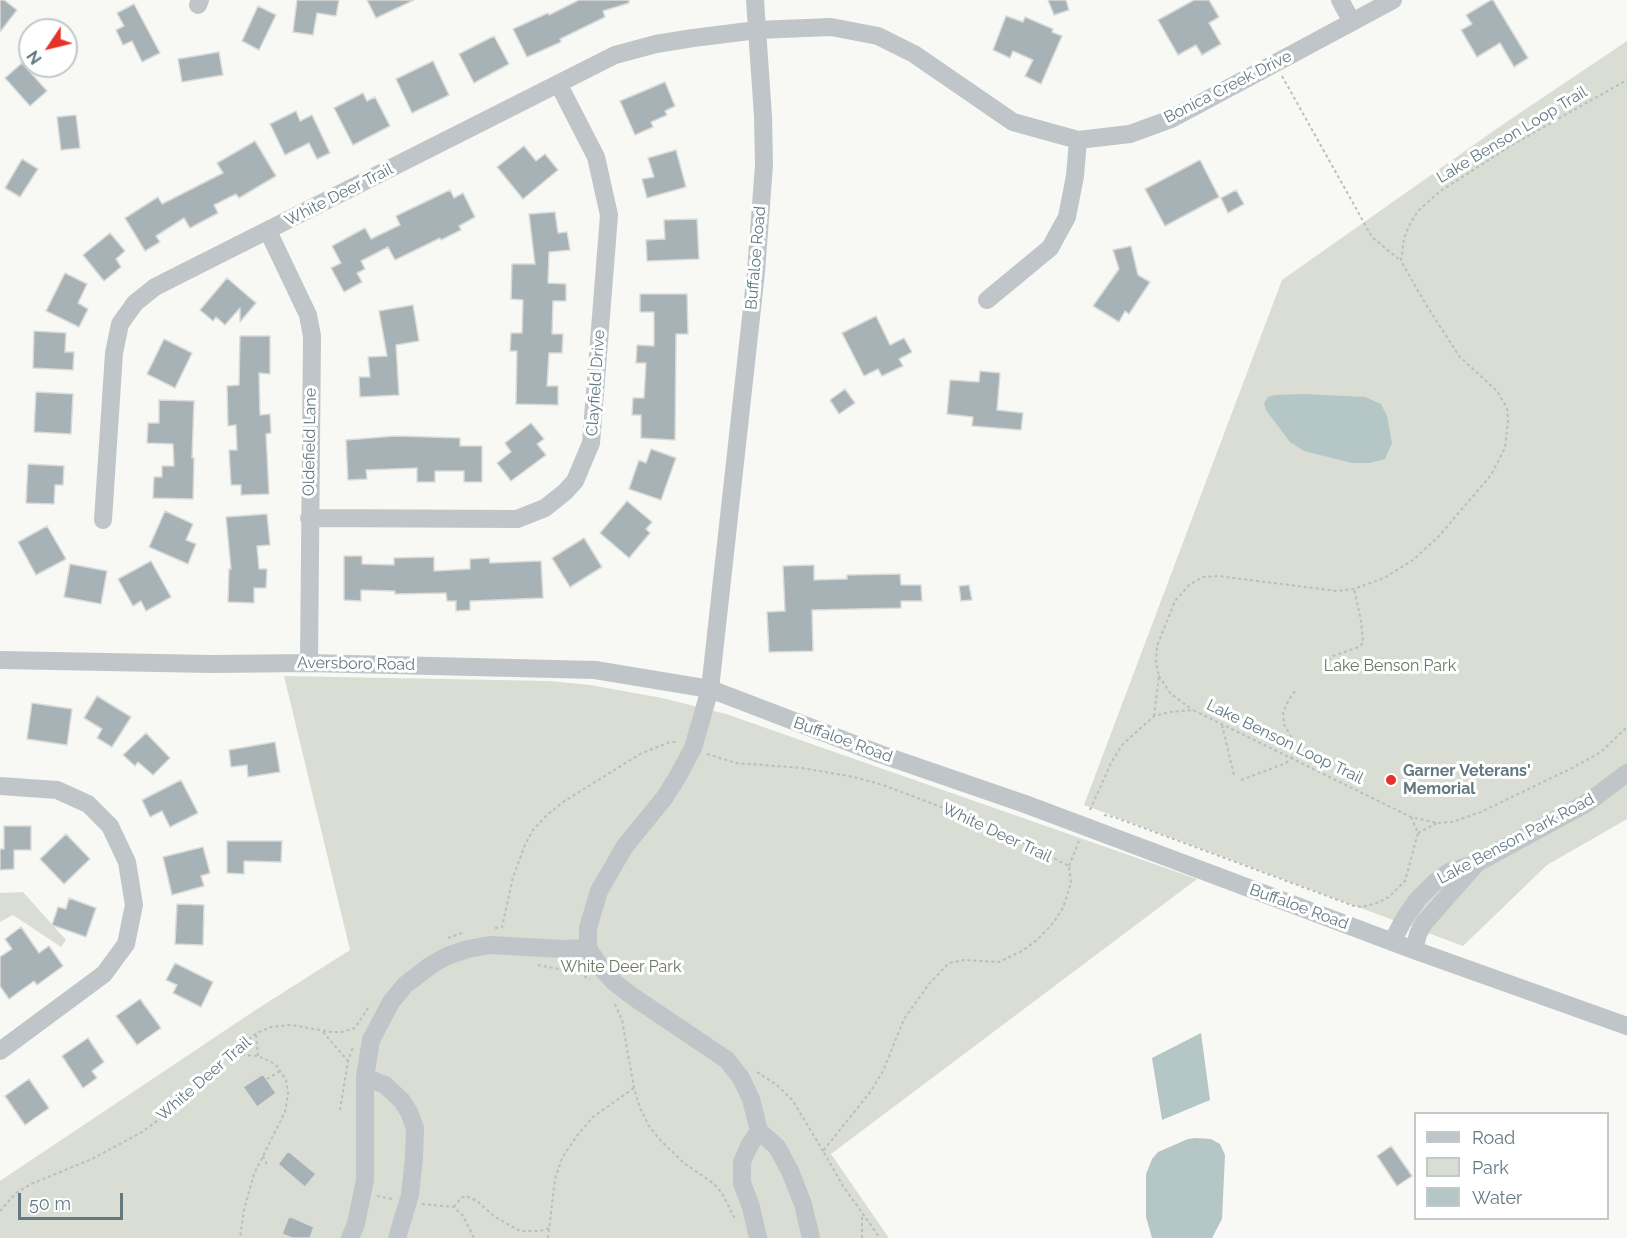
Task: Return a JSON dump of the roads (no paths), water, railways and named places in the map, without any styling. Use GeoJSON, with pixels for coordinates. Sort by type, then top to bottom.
{"type":"FeatureCollection","features":[{"type":"Feature","properties":{"kind":"street","name":"Buffaloe Road"},"geometry":{"type":"LineString","coordinates":[[754,0],[764,165],[756,272],[710,689],[1392,942],[1627,1026]]}},
{"type":"Feature","properties":{"kind":"street"},"geometry":{"type":"LineString","coordinates":[[1340,0],[1352,22]]}},
{"type":"Feature","properties":{"kind":"street","name":"Bonica Creek Drive"},"geometry":{"type":"LineString","coordinates":[[757,30],[831,27],[878,36],[914,54],[1013,122],[1078,140],[1130,134],[1171,119],[1392,0]]}},
{"type":"Feature","properties":{"kind":"street","name":"White Deer Trail"},"geometry":{"type":"LineString","coordinates":[[102,520],[114,353],[120,324],[135,303],[155,287],[615,55],[656,44],[757,30]]}},
{"type":"Feature","properties":{"kind":"street","name":"Clayfield Drive"},"geometry":{"type":"LineString","coordinates":[[309,518],[517,519],[545,508],[566,492],[575,481],[591,443],[609,215],[596,157],[559,85]]}},
{"type":"Feature","properties":{"kind":"street"},"geometry":{"type":"LineString","coordinates":[[987,300],[1050,248],[1062,227],[1067,217],[1075,176],[1078,140]]}},
{"type":"Feature","properties":{"kind":"street","name":"Oldefield Lane"},"geometry":{"type":"LineString","coordinates":[[268,231],[308,315],[312,336],[309,663]]}},
{"type":"Feature","properties":{"kind":"street","name":"Aversboro Road"},"geometry":{"type":"LineString","coordinates":[[0,660],[212,664],[309,663],[595,670],[710,689]]}},
{"type":"Feature","properties":{"kind":"street"},"geometry":{"type":"LineString","coordinates":[[710,689],[693,748],[678,776],[665,797],[625,846],[598,891],[588,928],[588,948],[601,968],[614,982],[727,1060],[741,1078],[751,1099],[759,1131],[777,1147],[790,1170],[803,1204],[811,1238]]}},
{"type":"Feature","properties":{"kind":"street","name":"Lake Benson Park Road"},"geometry":{"type":"LineString","coordinates":[[1392,942],[1418,899],[1449,872],[1477,863],[1587,802],[1627,773]]}},
{"type":"Feature","properties":{"kind":"street"},"geometry":{"type":"LineString","coordinates":[[0,786],[57,790],[88,804],[110,826],[127,862],[134,905],[126,944],[104,974],[0,1051]]}},
{"type":"Feature","properties":{"kind":"street"},"geometry":{"type":"LineString","coordinates":[[1414,950],[1418,934],[1424,923],[1477,863]]}},
{"type":"Feature","properties":{"kind":"street"},"geometry":{"type":"LineString","coordinates":[[350,1238],[356,1224],[365,1180],[365,1077],[372,1041],[379,1024],[405,985],[431,965],[447,956],[468,949],[490,945],[588,948]]}},
{"type":"Feature","properties":{"kind":"street"},"geometry":{"type":"LineString","coordinates":[[365,1077],[384,1085],[402,1101],[415,1128],[410,1195],[397,1238]]}},
{"type":"Feature","properties":{"kind":"street"},"geometry":{"type":"LineString","coordinates":[[758,1238],[752,1207],[742,1183],[742,1162],[759,1131]]}},
{"type":"Feature","properties":{"kind":"water"},"geometry":{"type":"Polygon","coordinates":[[[1275,395],[1365,397],[1381,404],[1387,416],[1392,443],[1385,459],[1370,463],[1352,463],[1304,451],[1290,442],[1266,410],[1264,403],[1268,397],[1275,395]]]}},
{"type":"Feature","properties":{"kind":"water"},"geometry":{"type":"Polygon","coordinates":[[[1201,1033],[1210,1100],[1162,1120],[1152,1058],[1201,1033]]]}},
{"type":"Feature","properties":{"kind":"water"},"geometry":{"type":"Polygon","coordinates":[[[1188,1139],[1211,1139],[1220,1144],[1225,1155],[1222,1219],[1212,1238],[1152,1238],[1146,1217],[1146,1174],[1152,1159],[1158,1152],[1188,1139]]]}},
{"type":"Feature","properties":{"kind":"place","name":"Garner Veterans' Memorial"},"geometry":{"type":"Point","coordinates":[1391,780]}},
{"type":"Feature","properties":{"kind":"park label","name":"Lake Benson Park"},"geometry":{"type":"Point","coordinates":[1390,666]}},
{"type":"Feature","properties":{"kind":"park label","name":"White Deer Park"},"geometry":{"type":"Point","coordinates":[621,967]}}]}
